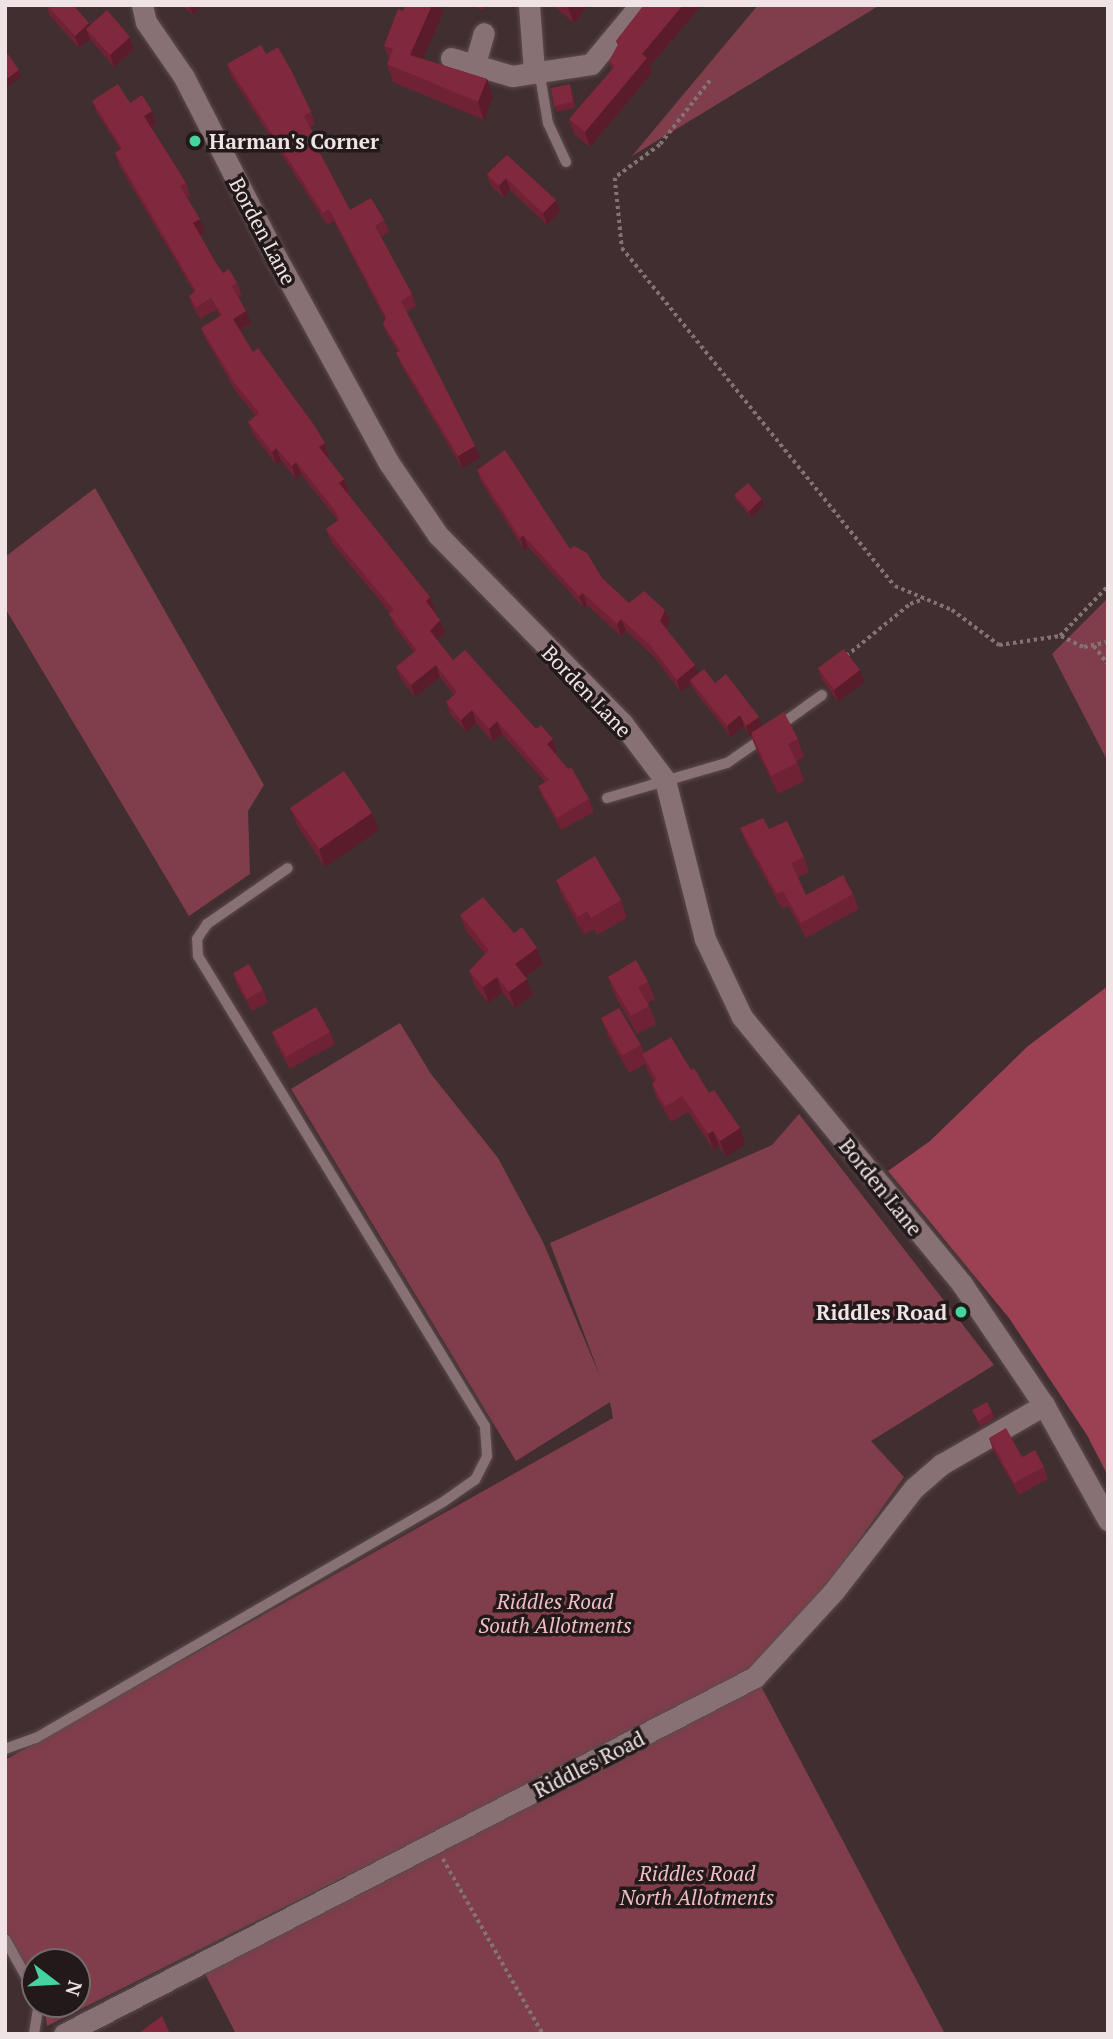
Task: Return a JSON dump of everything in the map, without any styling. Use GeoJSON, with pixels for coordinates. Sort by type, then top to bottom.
{"type":"FeatureCollection","features":[{"type":"Feature","properties":{"kind":"street","name":"Borden Lane"},"geometry":{"type":"LineString","coordinates":[[142,5],[145,22],[184,77],[269,244],[389,463],[438,535],[623,724],[665,780],[705,939],[742,1017],[961,1284],[1044,1405],[1108,1520]]}},
{"type":"Feature","properties":{"kind":"street"},"geometry":{"type":"LineString","coordinates":[[529,5],[537,70]]}},
{"type":"Feature","properties":{"kind":"street"},"geometry":{"type":"LineString","coordinates":[[451,58],[474,67],[512,76],[537,70],[591,64],[640,5]]}},
{"type":"Feature","properties":{"kind":"street"},"geometry":{"type":"LineString","coordinates":[[474,67],[484,33]]}},
{"type":"Feature","properties":{"kind":"street","name":"Riddles Road"},"geometry":{"type":"LineString","coordinates":[[64,2034],[755,1677],[834,1591],[914,1488],[942,1464],[1044,1405]]}},
{"type":"Feature","properties":{"kind":"lane"},"geometry":{"type":"LineString","coordinates":[[537,70],[548,123],[566,162]]}},
{"type":"Feature","properties":{"kind":"lane"},"geometry":{"type":"LineString","coordinates":[[607,798],[727,764],[822,695]]}},
{"type":"Feature","properties":{"kind":"lane"},"geometry":{"type":"LineString","coordinates":[[5,1749],[36,1738],[443,1502],[475,1480],[487,1456],[485,1426],[198,956],[197,939],[207,924],[288,868]]}},
{"type":"Feature","properties":{"kind":"lane"},"geometry":{"type":"LineString","coordinates":[[5,1939],[21,1968]]}},
{"type":"Feature","properties":{"kind":"path"},"geometry":{"type":"LineString","coordinates":[[710,81],[660,145],[615,178],[622,247],[895,586],[952,610],[999,645],[1060,636],[1084,648],[1108,642]]}},
{"type":"Feature","properties":{"kind":"path"},"geometry":{"type":"LineString","coordinates":[[1060,636],[1108,586]]}},
{"type":"Feature","properties":{"kind":"path"},"geometry":{"type":"LineString","coordinates":[[1094,645],[1108,664]]}},
{"type":"Feature","properties":{"kind":"path"},"geometry":{"type":"LineString","coordinates":[[433,1843],[542,2034]]}},
{"type":"Feature","properties":{"kind":"green space"},"geometry":{"type":"Polygon","coordinates":[[[758,5],[880,5],[632,156],[758,5]]]}},
{"type":"Feature","properties":{"kind":"green space"},"geometry":{"type":"Polygon","coordinates":[[[95,488],[264,785],[248,811],[250,874],[189,916],[5,608],[5,557],[95,488]]]}},
{"type":"Feature","properties":{"kind":"green space"},"geometry":{"type":"Polygon","coordinates":[[[1108,598],[1108,762],[1052,654],[1108,598]]]}},
{"type":"Feature","properties":{"kind":"green space","name":"Riddles Road South Allotments"},"geometry":{"type":"Polygon","coordinates":[[[400,1023],[431,1074],[498,1158],[543,1242],[600,1376],[550,1243],[772,1145],[799,1114],[994,1365],[871,1441],[904,1477],[819,1597],[748,1675],[91,2004],[91,1948],[21,1948],[21,1960],[5,1935],[5,1760],[613,1418],[610,1402],[516,1461],[291,1089],[400,1023]]]}},
{"type":"Feature","properties":{"kind":"green space","name":"Riddles Road North Allotments"},"geometry":{"type":"Polygon","coordinates":[[[761,1686],[945,2034],[236,2034],[204,1972],[761,1686]]]}},
{"type":"Feature","properties":{"kind":"green space"},"geometry":{"type":"Polygon","coordinates":[[[46,2018],[63,2018],[47,2026],[46,2018]]]}},
{"type":"Feature","properties":{"kind":"shaded area"},"geometry":{"type":"Polygon","coordinates":[[[1108,986],[1108,1476],[1087,1435],[1009,1318],[888,1171],[930,1141],[1028,1046],[1108,986]]]}},
{"type":"Feature","properties":{"kind":"building"},"geometry":{"type":"Polygon","coordinates":[[[47,5],[73,5],[89,23],[75,36],[47,5]]]}},
{"type":"Feature","properties":{"kind":"building"},"geometry":{"type":"Polygon","coordinates":[[[406,5],[432,5],[410,55],[487,79],[478,102],[387,64],[393,49],[384,46],[398,9],[403,11],[406,5]]]}},
{"type":"Feature","properties":{"kind":"building"},"geometry":{"type":"Polygon","coordinates":[[[644,5],[683,5],[642,54],[647,58],[585,132],[569,119],[615,66],[609,61],[619,43],[616,41],[644,5]]]}},
{"type":"Feature","properties":{"kind":"building"},"geometry":{"type":"Polygon","coordinates":[[[107,10],[130,37],[110,55],[86,29],[107,10]]]}},
{"type":"Feature","properties":{"kind":"building"},"geometry":{"type":"Polygon","coordinates":[[[261,45],[266,54],[278,47],[292,72],[311,112],[304,116],[317,140],[314,142],[350,210],[371,198],[384,220],[375,226],[412,294],[401,301],[475,446],[458,456],[396,353],[400,351],[383,324],[386,317],[329,209],[323,213],[227,64],[261,45]]]}},
{"type":"Feature","properties":{"kind":"building"},"geometry":{"type":"Polygon","coordinates":[[[8,54],[19,70],[5,80],[5,56],[8,54]]]}},
{"type":"Feature","properties":{"kind":"building"},"geometry":{"type":"Polygon","coordinates":[[[118,84],[130,103],[142,95],[152,111],[144,116],[186,183],[180,186],[200,219],[193,223],[217,265],[223,273],[229,269],[237,283],[232,286],[246,311],[233,319],[253,352],[258,348],[314,425],[325,443],[319,447],[344,479],[339,483],[430,597],[426,601],[440,620],[430,631],[453,660],[465,650],[536,729],[541,725],[553,739],[547,744],[568,769],[571,767],[589,799],[557,818],[538,786],[549,780],[497,721],[489,729],[472,710],[461,720],[446,702],[457,692],[436,665],[411,685],[396,667],[417,650],[389,614],[394,610],[326,529],[339,520],[334,509],[296,462],[292,466],[276,448],[272,452],[248,422],[259,413],[234,382],[201,328],[222,315],[211,298],[196,307],[189,296],[196,291],[115,153],[122,148],[92,101],[118,84]]]}},
{"type":"Feature","properties":{"kind":"building"},"geometry":{"type":"Polygon","coordinates":[[[570,84],[573,102],[554,106],[551,88],[570,84]]]}},
{"type":"Feature","properties":{"kind":"building"},"geometry":{"type":"Polygon","coordinates":[[[507,155],[556,200],[543,213],[506,178],[499,186],[487,174],[507,155]]]}},
{"type":"Feature","properties":{"kind":"building"},"geometry":{"type":"Polygon","coordinates":[[[505,450],[570,549],[574,546],[587,553],[602,578],[629,603],[644,591],[665,610],[660,621],[695,665],[677,680],[650,645],[621,619],[617,624],[583,593],[579,596],[523,535],[520,538],[477,470],[505,450]]]}},
{"type":"Feature","properties":{"kind":"building"},"geometry":{"type":"Polygon","coordinates":[[[748,483],[762,499],[749,511],[734,495],[748,483]]]}},
{"type":"Feature","properties":{"kind":"building"},"geometry":{"type":"Polygon","coordinates":[[[844,649],[860,670],[834,690],[818,668],[844,649]]]}},
{"type":"Feature","properties":{"kind":"building"},"geometry":{"type":"Polygon","coordinates":[[[704,669],[715,683],[726,674],[759,717],[746,726],[740,715],[727,726],[690,680],[704,669]]]}},
{"type":"Feature","properties":{"kind":"building"},"geometry":{"type":"Polygon","coordinates":[[[784,712],[798,739],[788,744],[797,763],[771,776],[751,733],[784,712]]]}},
{"type":"Feature","properties":{"kind":"building"},"geometry":{"type":"Polygon","coordinates":[[[344,771],[372,813],[319,849],[290,808],[344,771]]]}},
{"type":"Feature","properties":{"kind":"building"},"geometry":{"type":"Polygon","coordinates":[[[763,818],[769,829],[787,821],[804,857],[791,863],[806,895],[843,875],[853,894],[801,923],[783,891],[777,894],[740,828],[763,818]]]}},
{"type":"Feature","properties":{"kind":"building"},"geometry":{"type":"Polygon","coordinates":[[[595,856],[621,900],[591,918],[587,911],[578,917],[556,880],[595,856]]]}},
{"type":"Feature","properties":{"kind":"building"},"geometry":{"type":"Polygon","coordinates":[[[483,897],[514,933],[522,927],[537,948],[515,964],[527,979],[509,992],[497,977],[483,987],[469,971],[489,950],[460,915],[483,897]]]}},
{"type":"Feature","properties":{"kind":"building"},"geometry":{"type":"Polygon","coordinates":[[[636,960],[648,982],[638,987],[649,1006],[631,1016],[608,977],[636,960]]]}},
{"type":"Feature","properties":{"kind":"building"},"geometry":{"type":"Polygon","coordinates":[[[249,964],[263,990],[247,999],[233,973],[249,964]]]}},
{"type":"Feature","properties":{"kind":"building"},"geometry":{"type":"Polygon","coordinates":[[[316,1007],[330,1032],[286,1057],[272,1032],[316,1007]]]}},
{"type":"Feature","properties":{"kind":"building"},"geometry":{"type":"Polygon","coordinates":[[[619,1008],[641,1045],[622,1055],[601,1018],[619,1008]]]}},
{"type":"Feature","properties":{"kind":"building"},"geometry":{"type":"Polygon","coordinates":[[[671,1037],[691,1070],[694,1068],[709,1093],[714,1090],[740,1128],[720,1141],[713,1131],[708,1134],[682,1096],[665,1107],[652,1084],[657,1080],[642,1054],[671,1037]]]}},
{"type":"Feature","properties":{"kind":"building"},"geometry":{"type":"Polygon","coordinates":[[[987,1402],[992,1412],[978,1421],[972,1410],[987,1402]]]}},
{"type":"Feature","properties":{"kind":"building"},"geometry":{"type":"Polygon","coordinates":[[[1006,1428],[1022,1457],[1035,1450],[1044,1467],[1014,1483],[989,1438],[1006,1428]]]}},
{"type":"Feature","properties":{"kind":"building"},"geometry":{"type":"Polygon","coordinates":[[[162,2016],[170,2034],[139,2034],[139,2033],[162,2016]]]}},
{"type":"Feature","properties":{"kind":"place","name":"Harman's Corner"},"geometry":{"type":"Point","coordinates":[195,141]}},
{"type":"Feature","properties":{"kind":"place","name":"Riddles Road"},"geometry":{"type":"Point","coordinates":[961,1312]}}]}
